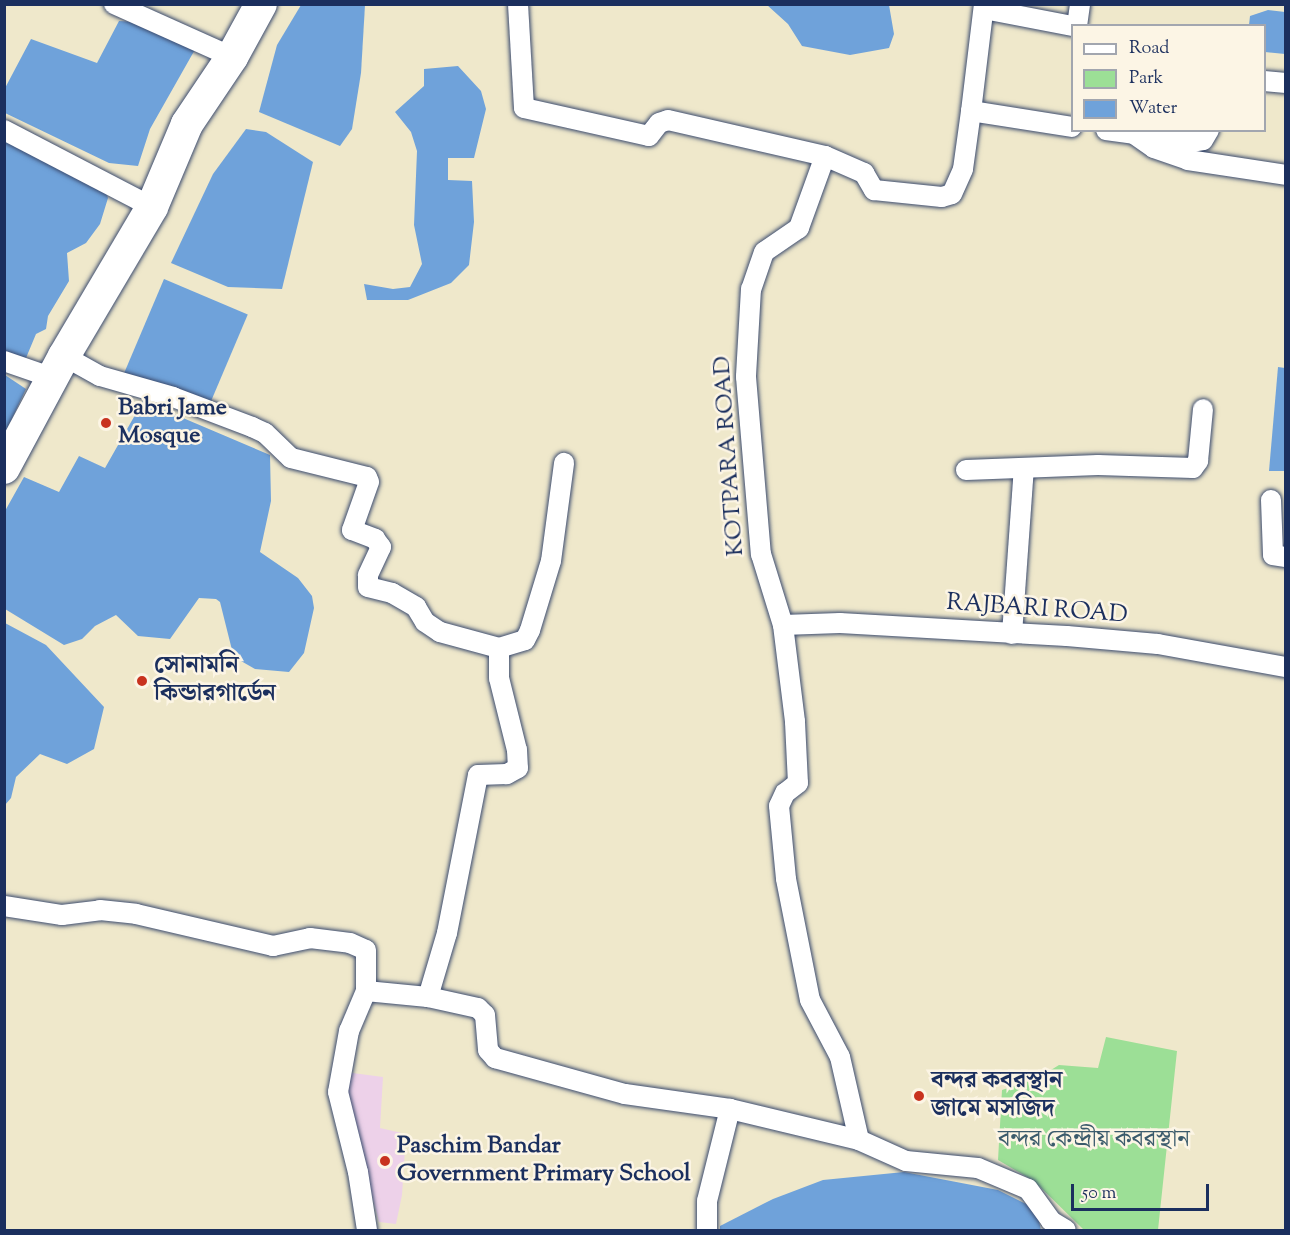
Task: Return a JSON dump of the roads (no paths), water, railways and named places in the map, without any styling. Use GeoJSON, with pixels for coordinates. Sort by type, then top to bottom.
{"type":"FeatureCollection","features":[{"type":"Feature","properties":{"kind":"main road"},"geometry":{"type":"LineString","coordinates":[[4,468],[59,367],[152,207],[187,124],[232,57],[261,4]]}},
{"type":"Feature","properties":{"kind":"street"},"geometry":{"type":"LineString","coordinates":[[114,4],[232,57]]}},
{"type":"Feature","properties":{"kind":"street"},"geometry":{"type":"LineString","coordinates":[[518,4],[524,108],[649,136],[658,123],[668,120],[825,156],[864,173],[874,190],[942,197],[952,194],[963,169],[984,7],[1071,25]]}},
{"type":"Feature","properties":{"kind":"street"},"geometry":{"type":"LineString","coordinates":[[1075,24],[1080,4]]}},
{"type":"Feature","properties":{"kind":"street"},"geometry":{"type":"LineString","coordinates":[[1266,81],[1286,83]]}},
{"type":"Feature","properties":{"kind":"street"},"geometry":{"type":"LineString","coordinates":[[971,111],[1071,127]]}},
{"type":"Feature","properties":{"kind":"street"},"geometry":{"type":"LineString","coordinates":[[4,130],[152,207]]}},
{"type":"Feature","properties":{"kind":"street"},"geometry":{"type":"LineString","coordinates":[[1120,132],[1191,142],[1203,140],[1208,132]]}},
{"type":"Feature","properties":{"kind":"street"},"geometry":{"type":"LineString","coordinates":[[1134,134],[1154,148],[1188,160],[1286,175]]}},
{"type":"Feature","properties":{"kind":"street","name":"KOTPARA ROAD"},"geometry":{"type":"LineString","coordinates":[[825,156],[799,228],[764,252],[751,289],[746,376],[761,554],[783,625],[795,722],[798,783],[785,793],[779,806],[786,879],[810,1000],[840,1057],[859,1140]]}},
{"type":"Feature","properties":{"kind":"street"},"geometry":{"type":"LineString","coordinates":[[4,361],[59,367],[100,376],[172,397],[265,433],[291,458],[367,477],[369,482],[352,530],[375,539],[381,547],[368,575],[368,587],[392,593],[416,608],[425,622],[440,632],[499,648],[525,640],[530,630],[551,561],[564,463]]}},
{"type":"Feature","properties":{"kind":"street"},"geometry":{"type":"LineString","coordinates":[[966,470],[1193,468],[1198,461],[1203,409]]}},
{"type":"Feature","properties":{"kind":"street"},"geometry":{"type":"LineString","coordinates":[[1012,634],[1024,468]]}},
{"type":"Feature","properties":{"kind":"street"},"geometry":{"type":"LineString","coordinates":[[1271,500],[1273,555],[1286,557]]}},
{"type":"Feature","properties":{"kind":"street","name":"RAJBARI ROAD"},"geometry":{"type":"LineString","coordinates":[[783,625],[840,623],[1158,644],[1286,667]]}},
{"type":"Feature","properties":{"kind":"street"},"geometry":{"type":"LineString","coordinates":[[428,997],[447,933],[478,775],[507,774],[518,768],[517,750],[499,678],[499,648]]}},
{"type":"Feature","properties":{"kind":"street"},"geometry":{"type":"LineString","coordinates":[[4,906],[62,915],[100,910],[136,915],[273,946],[310,938],[350,944],[366,950],[366,991],[350,1031],[338,1092],[358,1172],[367,1230]]}},
{"type":"Feature","properties":{"kind":"street"},"geometry":{"type":"LineString","coordinates":[[366,991],[428,997],[478,1008],[485,1015],[489,1050],[501,1060],[625,1094],[730,1109],[859,1140],[906,1161],[978,1168],[1028,1189],[1051,1221],[1066,1230]]}},
{"type":"Feature","properties":{"kind":"street"},"geometry":{"type":"LineString","coordinates":[[706,1230],[707,1201],[730,1109]]}},
{"type":"Feature","properties":{"kind":"water"},"geometry":{"type":"Polygon","coordinates":[[[301,5],[365,5],[361,73],[352,129],[340,146],[259,112],[277,45],[301,5]]]}},
{"type":"Feature","properties":{"kind":"water"},"geometry":{"type":"Polygon","coordinates":[[[767,5],[889,5],[894,34],[889,48],[850,55],[802,46],[788,24],[767,5]]]}},
{"type":"Feature","properties":{"kind":"water"},"geometry":{"type":"Polygon","coordinates":[[[1268,10],[1285,12],[1285,54],[1266,52],[1266,24],[1249,24],[1250,16],[1268,10]]]}},
{"type":"Feature","properties":{"kind":"water"},"geometry":{"type":"Polygon","coordinates":[[[119,21],[152,23],[197,46],[150,129],[138,166],[109,163],[5,113],[4,90],[31,39],[97,63],[119,21]]]}},
{"type":"Feature","properties":{"kind":"water"},"geometry":{"type":"Polygon","coordinates":[[[458,66],[481,91],[486,109],[474,158],[448,158],[448,180],[472,181],[474,222],[469,265],[451,283],[408,300],[367,300],[364,284],[393,289],[410,287],[422,264],[414,225],[417,151],[411,132],[395,112],[424,86],[424,69],[458,66]]]}},
{"type":"Feature","properties":{"kind":"water"},"geometry":{"type":"Polygon","coordinates":[[[246,129],[266,132],[313,162],[282,289],[228,287],[171,263],[213,174],[246,129]]]}},
{"type":"Feature","properties":{"kind":"water"},"geometry":{"type":"Polygon","coordinates":[[[4,135],[104,187],[108,198],[100,224],[86,243],[67,253],[69,281],[48,316],[46,329],[36,334],[26,358],[5,353],[4,135]]]}},
{"type":"Feature","properties":{"kind":"water"},"geometry":{"type":"Polygon","coordinates":[[[164,279],[248,315],[208,408],[124,373],[164,279]]]}},
{"type":"Feature","properties":{"kind":"water"},"geometry":{"type":"Polygon","coordinates":[[[1278,367],[1285,368],[1285,471],[1269,471],[1278,367]]]}},
{"type":"Feature","properties":{"kind":"water"},"geometry":{"type":"Polygon","coordinates":[[[5,375],[26,389],[5,433],[5,375]]]}},
{"type":"Feature","properties":{"kind":"water"},"geometry":{"type":"Polygon","coordinates":[[[143,401],[270,455],[271,501],[260,552],[298,578],[312,596],[314,608],[304,653],[289,672],[255,669],[241,661],[232,650],[220,602],[216,599],[199,598],[170,639],[138,636],[116,615],[95,626],[82,639],[64,645],[5,609],[5,511],[24,477],[59,492],[79,456],[105,468],[143,401]]]}},
{"type":"Feature","properties":{"kind":"water"},"geometry":{"type":"Polygon","coordinates":[[[5,623],[46,645],[104,707],[94,749],[67,764],[40,754],[16,777],[11,798],[5,805],[5,623]]]}},
{"type":"Feature","properties":{"kind":"water"},"geometry":{"type":"Polygon","coordinates":[[[904,1172],[998,1190],[1026,1204],[1038,1217],[1041,1230],[720,1230],[720,1226],[773,1199],[823,1180],[904,1172]]]}},
{"type":"Feature","properties":{"kind":"place","name":"Babri Jame Mosque"},"geometry":{"type":"Point","coordinates":[106,423]}},
{"type":"Feature","properties":{"kind":"place","name":"সোনামনি কিন্ডারগার্ডেন"},"geometry":{"type":"Point","coordinates":[142,681]}},
{"type":"Feature","properties":{"kind":"place","name":"বন্দর কবরস্থান জামে মসজিদ"},"geometry":{"type":"Point","coordinates":[919,1096]}},
{"type":"Feature","properties":{"kind":"place","name":"Paschim Bandar Government Primary School"},"geometry":{"type":"Point","coordinates":[385,1161]}},
{"type":"Feature","properties":{"kind":"park label","name":"বন্দর কেন্দ্রীয় কবরস্থান"},"geometry":{"type":"Point","coordinates":[1094,1141]}}]}
